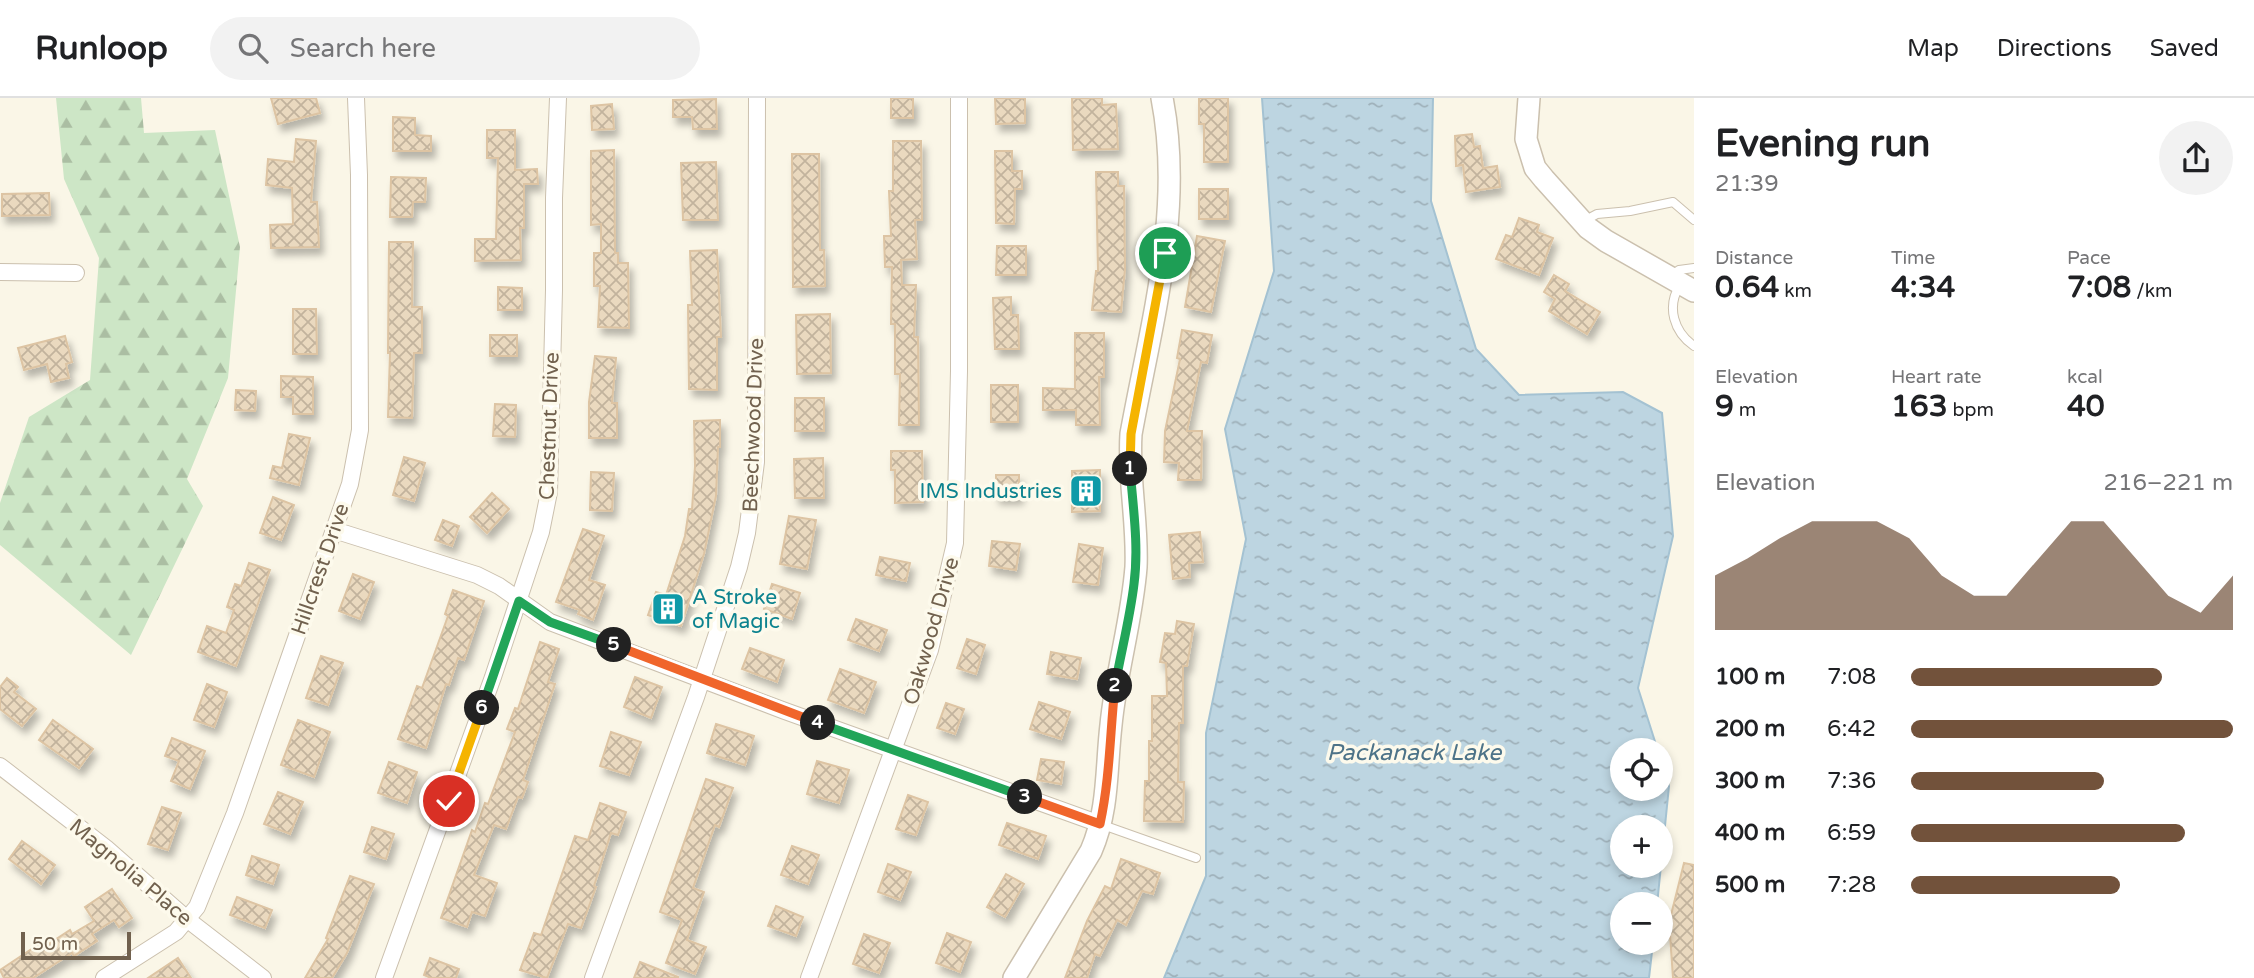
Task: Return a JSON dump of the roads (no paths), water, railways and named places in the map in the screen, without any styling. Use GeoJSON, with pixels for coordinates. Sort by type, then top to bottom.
{"type":"FeatureCollection","features":[{"type":"Feature","properties":{"kind":"street","name":"Hillcrest Drive"},"geometry":{"type":"LineString","coordinates":[[104,978],[176,932],[197,907],[234,813],[350,484],[360,430],[356,98]]}},
{"type":"Feature","properties":{"kind":"street","name":"Chestnut Drive"},"geometry":{"type":"LineString","coordinates":[[384,978],[519,601],[541,532],[549,492],[558,98]]}},
{"type":"Feature","properties":{"kind":"street","name":"Beechwood Drive"},"geometry":{"type":"LineString","coordinates":[[593,978],[702,679],[739,567],[753,498],[758,356],[757,98]]}},
{"type":"Feature","properties":{"kind":"street","name":"Oakwood Drive"},"geometry":{"type":"LineString","coordinates":[[809,978],[930,650],[955,543],[959,371],[959,98]]}},
{"type":"Feature","properties":{"kind":"street"},"geometry":{"type":"LineString","coordinates":[[1014,978],[1081,869],[1098,835],[1100,824],[1109,767],[1115,684],[1135,575],[1136,533],[1129,464],[1131,434],[1165,253],[1169,209],[1168,131],[1162,98]]}},
{"type":"Feature","properties":{"kind":"street"},"geometry":{"type":"LineString","coordinates":[[1529,98],[1526,138],[1532,161],[1544,179],[1582,222],[1606,241],[1685,280]]}},
{"type":"Feature","properties":{"kind":"street"},"geometry":{"type":"LineString","coordinates":[[0,271],[76,273]]}},
{"type":"Feature","properties":{"kind":"street"},"geometry":{"type":"LineString","coordinates":[[334,530],[477,575],[550,622],[1100,824]]}},
{"type":"Feature","properties":{"kind":"street","name":"Magnolia Place"},"geometry":{"type":"LineString","coordinates":[[0,766],[106,848],[188,920],[263,978]]}},
{"type":"Feature","properties":{"kind":"lane"},"geometry":{"type":"LineString","coordinates":[[1582,222],[1597,214],[1630,211],[1673,202],[1694,220]]}},
{"type":"Feature","properties":{"kind":"lane"},"geometry":{"type":"LineString","coordinates":[[1685,280],[1675,292],[1672,311],[1674,323],[1694,346]]}},
{"type":"Feature","properties":{"kind":"lane"},"geometry":{"type":"LineString","coordinates":[[1100,824],[1196,858]]}},
{"type":"Feature","properties":{"kind":"water","name":"Packanack Lake"},"geometry":{"type":"Polygon","coordinates":[[[1262,98],[1433,98],[1431,201],[1476,349],[1519,395],[1623,392],[1662,413],[1673,536],[1638,688],[1654,738],[1610,738],[1610,801],[1667,801],[1666,815],[1610,815],[1610,878],[1660,878],[1658,892],[1610,892],[1610,955],[1652,955],[1649,978],[1164,978],[1206,876],[1206,733],[1246,539],[1225,429],[1274,271],[1262,98]]]}},
{"type":"Feature","properties":{"kind":"place","name":"IMS Industries"},"geometry":{"type":"Point","coordinates":[1086,491]}},
{"type":"Feature","properties":{"kind":"place","name":"A Stroke of Magic"},"geometry":{"type":"Point","coordinates":[668,609]}}]}
